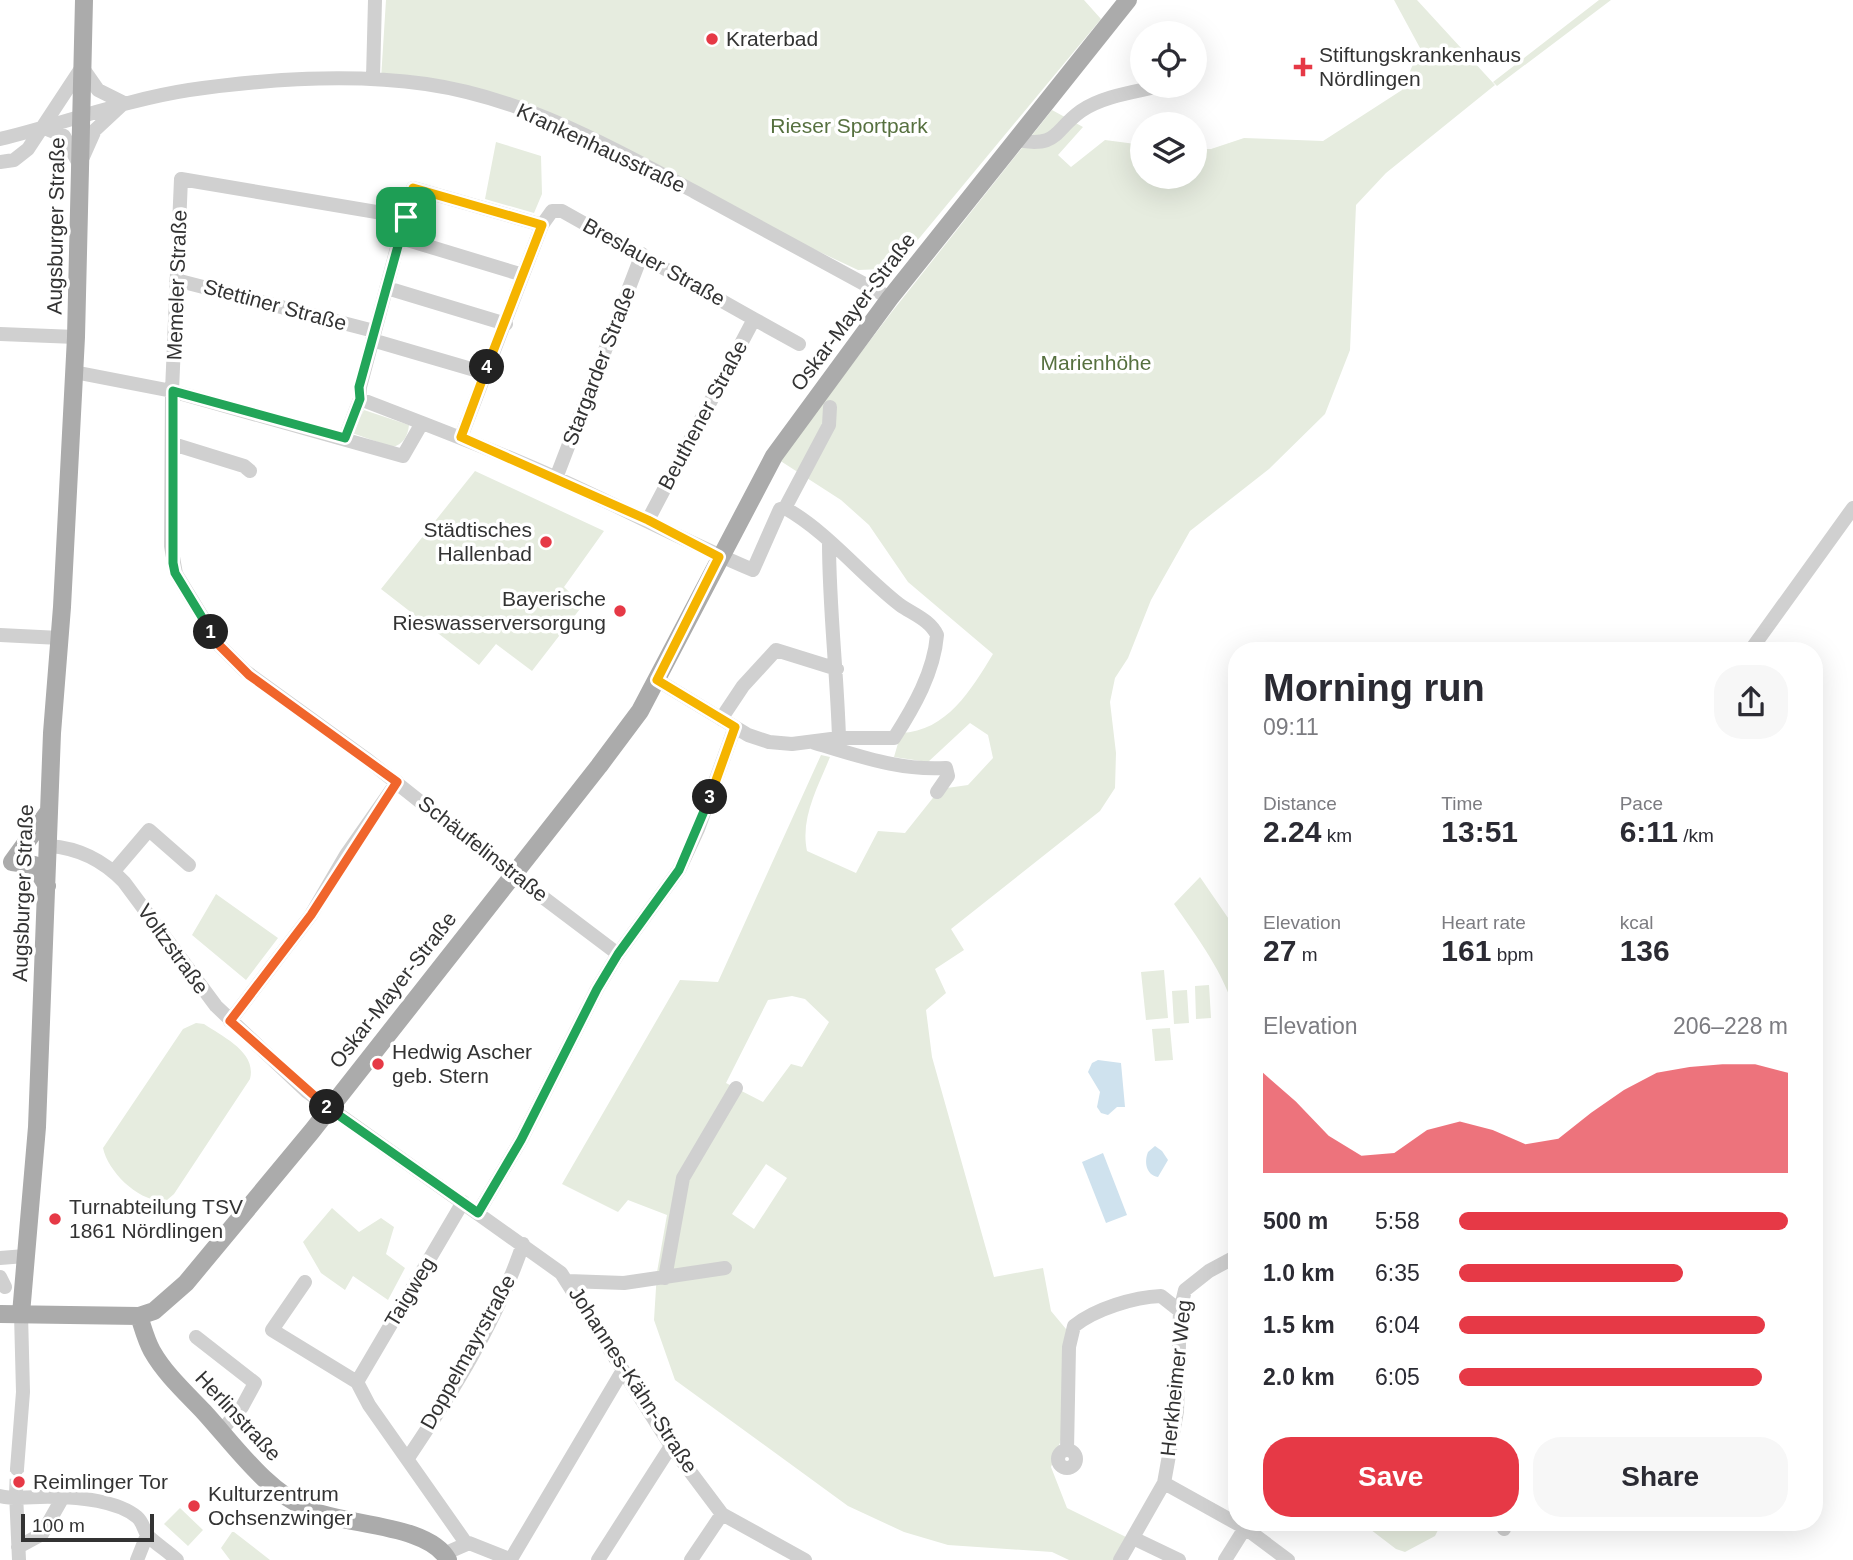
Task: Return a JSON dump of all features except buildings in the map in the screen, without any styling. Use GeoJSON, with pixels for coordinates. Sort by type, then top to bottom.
{"type":"FeatureCollection","features":[{"type":"Feature","properties":{"kind":"main road","name":"Augsburger Straße"},"geometry":{"type":"LineString","coordinates":[[22,1314],[37,1127],[50,810],[76,337],[85,0]]}},
{"type":"Feature","properties":{"kind":"main road","name":"Oskar-Mayer-Straße"},"geometry":{"type":"LineString","coordinates":[[139,1316],[154,1311],[186,1283],[329,1109],[514,876],[640,711],[774,456],[890,298],[1128,0]]}},
{"type":"Feature","properties":{"kind":"main road"},"geometry":{"type":"LineString","coordinates":[[6,866],[50,810]]}},
{"type":"Feature","properties":{"kind":"main road"},"geometry":{"type":"LineString","coordinates":[[6,866],[49,846]]}},
{"type":"Feature","properties":{"kind":"main road"},"geometry":{"type":"LineString","coordinates":[[6,866],[34,865],[47,887]]}},
{"type":"Feature","properties":{"kind":"main road"},"geometry":{"type":"LineString","coordinates":[[0,1314],[139,1316]]}},
{"type":"Feature","properties":{"kind":"main road","name":"Herlinstraße"},"geometry":{"type":"LineString","coordinates":[[139,1316],[147,1340],[162,1367],[257,1471],[300,1505],[336,1518],[424,1538],[446,1557]]}},
{"type":"Feature","properties":{"kind":"street"},"geometry":{"type":"LineString","coordinates":[[373,78],[375,0]]}},
{"type":"Feature","properties":{"kind":"street"},"geometry":{"type":"LineString","coordinates":[[40,127],[82,67],[98,90],[124,103],[95,130],[79,165]]}},
{"type":"Feature","properties":{"kind":"street","name":"Krankenhausstraße"},"geometry":{"type":"LineString","coordinates":[[81,115],[124,103],[189,91],[296,79],[373,78],[427,84],[483,96],[558,122],[623,153],[890,298]]}},
{"type":"Feature","properties":{"kind":"street"},"geometry":{"type":"LineString","coordinates":[[1016,141],[1044,142],[1066,127],[1081,111],[1110,98],[1130,93]]}},
{"type":"Feature","properties":{"kind":"street","name":"Augsburger Straße"},"geometry":{"type":"LineString","coordinates":[[0,162],[14,160],[24,153],[40,127],[81,115]]}},
{"type":"Feature","properties":{"kind":"street"},"geometry":{"type":"LineString","coordinates":[[0,139],[40,127],[61,133],[79,165]]}},
{"type":"Feature","properties":{"kind":"street","name":"Memeler Straße"},"geometry":{"type":"LineString","coordinates":[[173,391],[181,179],[406,217]]}},
{"type":"Feature","properties":{"kind":"street"},"geometry":{"type":"LineString","coordinates":[[341,437],[360,399],[359,387],[413,188],[542,225],[461,437]]}},
{"type":"Feature","properties":{"kind":"street","name":"Breslauer Straße"},"geometry":{"type":"LineString","coordinates":[[542,225],[552,211],[562,211],[754,319]]}},
{"type":"Feature","properties":{"kind":"street"},"geometry":{"type":"LineString","coordinates":[[401,238],[523,275]]}},
{"type":"Feature","properties":{"kind":"street","name":"Stargarder Straße"},"geometry":{"type":"LineString","coordinates":[[556,478],[642,254]]}},
{"type":"Feature","properties":{"kind":"street","name":"Stettiner Straße"},"geometry":{"type":"LineString","coordinates":[[176,279],[373,336],[485,373]]}},
{"type":"Feature","properties":{"kind":"street"},"geometry":{"type":"LineString","coordinates":[[387,289],[506,324]]}},
{"type":"Feature","properties":{"kind":"street","name":"Beuthener Straße"},"geometry":{"type":"LineString","coordinates":[[648,520],[754,319],[799,344]]}},
{"type":"Feature","properties":{"kind":"street","name":"Augsburger Straße"},"geometry":{"type":"LineString","coordinates":[[0,334],[76,337]]}},
{"type":"Feature","properties":{"kind":"street"},"geometry":{"type":"LineString","coordinates":[[74,372],[173,391],[403,456],[422,423]]}},
{"type":"Feature","properties":{"kind":"street","name":"Schäufelinstraße"},"geometry":{"type":"LineString","coordinates":[[173,391],[173,563],[175,573],[220,646],[249,675],[397,782],[514,876],[618,954]]}},
{"type":"Feature","properties":{"kind":"street"},"geometry":{"type":"LineString","coordinates":[[360,399],[461,437],[556,478],[648,520],[719,557],[753,570],[780,509],[785,508],[829,425],[830,407]]}},
{"type":"Feature","properties":{"kind":"street"},"geometry":{"type":"LineString","coordinates":[[173,444],[244,466],[250,471]]}},
{"type":"Feature","properties":{"kind":"street"},"geometry":{"type":"LineString","coordinates":[[657,680],[735,727],[769,742],[894,738],[923,685],[936,649],[937,635],[933,626],[899,604],[807,520],[785,508]]}},
{"type":"Feature","properties":{"kind":"street"},"geometry":{"type":"LineString","coordinates":[[1756,642],[1853,508]]}},
{"type":"Feature","properties":{"kind":"street"},"geometry":{"type":"LineString","coordinates":[[830,542],[829,589],[837,669],[839,738]]}},
{"type":"Feature","properties":{"kind":"street"},"geometry":{"type":"LineString","coordinates":[[0,635],[60,638]]}},
{"type":"Feature","properties":{"kind":"street"},"geometry":{"type":"LineString","coordinates":[[721,719],[743,686],[776,650],[837,669]]}},
{"type":"Feature","properties":{"kind":"street"},"geometry":{"type":"LineString","coordinates":[[478,1213],[521,1140],[618,954],[679,870],[698,829],[735,727]]}},
{"type":"Feature","properties":{"kind":"street"},"geometry":{"type":"LineString","coordinates":[[810,742],[869,761],[904,768],[947,768],[948,776],[937,792]]}},
{"type":"Feature","properties":{"kind":"street"},"geometry":{"type":"LineString","coordinates":[[230,1021],[311,915],[397,782]]}},
{"type":"Feature","properties":{"kind":"street"},"geometry":{"type":"LineString","coordinates":[[114,871],[149,830],[189,865]]}},
{"type":"Feature","properties":{"kind":"street","name":"Voltzstraße"},"geometry":{"type":"LineString","coordinates":[[49,846],[79,852],[114,871],[230,1021],[329,1109],[523,1244],[565,1277]]}},
{"type":"Feature","properties":{"kind":"street"},"geometry":{"type":"LineString","coordinates":[[665,1278],[683,1178],[736,1088]]}},
{"type":"Feature","properties":{"kind":"street","name":"Taigweg"},"geometry":{"type":"LineString","coordinates":[[357,1382],[463,1202]]}},
{"type":"Feature","properties":{"kind":"street","name":"Doppelmayrstraße"},"geometry":{"type":"LineString","coordinates":[[408,1458],[447,1398],[479,1341],[513,1273],[523,1244]]}},
{"type":"Feature","properties":{"kind":"street"},"geometry":{"type":"LineString","coordinates":[[0,1258],[25,1255]]}},
{"type":"Feature","properties":{"kind":"street","name":"Herkheimer Weg"},"geometry":{"type":"LineString","coordinates":[[1120,1560],[1164,1483],[1177,1411],[1180,1311],[1185,1290],[1209,1271],[1228,1261]]}},
{"type":"Feature","properties":{"kind":"street"},"geometry":{"type":"LineString","coordinates":[[565,1277],[624,1283],[725,1268]]}},
{"type":"Feature","properties":{"kind":"street","name":"Johannes-Kähn-Straße"},"geometry":{"type":"LineString","coordinates":[[565,1277],[671,1446],[722,1514],[805,1560]]}},
{"type":"Feature","properties":{"kind":"street"},"geometry":{"type":"LineString","coordinates":[[305,1282],[272,1330],[357,1382],[369,1405],[466,1543],[511,1560],[624,1370]]}},
{"type":"Feature","properties":{"kind":"street"},"geometry":{"type":"LineString","coordinates":[[1068,1450],[1069,1347],[1074,1326],[1101,1312],[1148,1297],[1161,1296],[1180,1311]]}},
{"type":"Feature","properties":{"kind":"street","name":"Augsburger Straße"},"geometry":{"type":"LineString","coordinates":[[17,1469],[23,1364],[22,1314]]}},
{"type":"Feature","properties":{"kind":"street"},"geometry":{"type":"LineString","coordinates":[[196,1337],[256,1383],[242,1407],[222,1431]]}},
{"type":"Feature","properties":{"kind":"street"},"geometry":{"type":"LineString","coordinates":[[598,1560],[671,1446]]}},
{"type":"Feature","properties":{"kind":"street"},"geometry":{"type":"LineString","coordinates":[[1164,1483],[1228,1519]]}},
{"type":"Feature","properties":{"kind":"street"},"geometry":{"type":"LineString","coordinates":[[0,1496],[64,1497],[122,1507],[144,1524],[147,1535],[177,1560]]}},
{"type":"Feature","properties":{"kind":"street"},"geometry":{"type":"LineString","coordinates":[[16,1496],[18,1554]]}},
{"type":"Feature","properties":{"kind":"street"},"geometry":{"type":"LineString","coordinates":[[18,1554],[42,1535],[64,1497]]}},
{"type":"Feature","properties":{"kind":"street"},"geometry":{"type":"LineString","coordinates":[[691,1560],[722,1514]]}},
{"type":"Feature","properties":{"kind":"street"},"geometry":{"type":"LineString","coordinates":[[1225,1560],[1243,1531]]}},
{"type":"Feature","properties":{"kind":"street"},"geometry":{"type":"LineString","coordinates":[[1249,1531],[1289,1560]]}},
{"type":"Feature","properties":{"kind":"street"},"geometry":{"type":"LineString","coordinates":[[137,1560],[147,1535]]}},
{"type":"Feature","properties":{"kind":"street"},"geometry":{"type":"LineString","coordinates":[[1133,1538],[1179,1560]]}},
{"type":"Feature","properties":{"kind":"street"},"geometry":{"type":"LineString","coordinates":[[446,1557],[466,1543]]}},
{"type":"Feature","properties":{"kind":"green space","name":"Rieser Sportpark"},"geometry":{"type":"Polygon","coordinates":[[[386,0],[1084,0],[1101,19],[902,259],[883,269],[858,270],[495,99],[381,79],[386,0]]]}},
{"type":"Feature","properties":{"kind":"green space","name":"Marienhöhe"},"geometry":{"type":"Polygon","coordinates":[[[1394,0],[1417,0],[1495,85],[1386,173],[1356,205],[1350,350],[1325,414],[1269,469],[1190,531],[1151,600],[1128,658],[1115,678],[1110,702],[1116,753],[1115,788],[1100,811],[951,929],[964,950],[935,969],[946,993],[926,1010],[932,1057],[994,1277],[1043,1268],[1051,1311],[1066,1329],[1062,1437],[1051,1467],[1067,1508],[1126,1537],[1113,1560],[1069,1560],[1052,1552],[948,1545],[904,1532],[848,1506],[675,1380],[654,1320],[657,1272],[667,1215],[628,1200],[618,1212],[562,1184],[680,980],[718,982],[821,755],[830,757],[808,815],[805,839],[807,851],[856,873],[878,831],[905,833],[940,789],[968,785],[993,758],[988,735],[970,723],[928,762],[894,757],[901,733],[917,731],[945,717],[976,681],[993,654],[908,582],[869,525],[841,500],[779,460],[1052,110],[1083,127],[1058,155],[1071,167],[1105,140],[1130,143],[1130,189],[1207,189],[1207,149],[1244,138],[1323,141],[1402,90],[1420,48],[1394,0]],[[792,996],[768,1000],[726,1083],[763,1102],[791,1064],[802,1067],[829,1022],[805,999],[792,996]],[[766,1164],[732,1214],[754,1229],[787,1178],[766,1164]]]}},
{"type":"Feature","properties":{"kind":"green space"},"geometry":{"type":"Polygon","coordinates":[[[1599,0],[1611,0],[1497,86],[1493,82],[1599,0]]]}},
{"type":"Feature","properties":{"kind":"green space"},"geometry":{"type":"Polygon","coordinates":[[[496,142],[541,156],[542,194],[534,213],[485,199],[496,142]]]}},
{"type":"Feature","properties":{"kind":"green space"},"geometry":{"type":"Polygon","coordinates":[[[364,410],[409,425],[404,439],[392,447],[352,433],[364,410]]]}},
{"type":"Feature","properties":{"kind":"green space"},"geometry":{"type":"Polygon","coordinates":[[[475,471],[604,531],[564,587],[583,605],[532,671],[496,644],[479,665],[381,589],[475,471]]]}},
{"type":"Feature","properties":{"kind":"green space"},"geometry":{"type":"Polygon","coordinates":[[[1200,877],[1228,918],[1228,993],[1201,943],[1174,904],[1200,877]]]}},
{"type":"Feature","properties":{"kind":"green space"},"geometry":{"type":"Polygon","coordinates":[[[216,894],[278,938],[246,980],[192,935],[216,894]]]}},
{"type":"Feature","properties":{"kind":"green space"},"geometry":{"type":"Polygon","coordinates":[[[1164,970],[1168,1018],[1146,1020],[1141,972],[1164,970]]]}},
{"type":"Feature","properties":{"kind":"green space"},"geometry":{"type":"Polygon","coordinates":[[[1209,985],[1211,1018],[1196,1019],[1195,986],[1209,985]]]}},
{"type":"Feature","properties":{"kind":"green space"},"geometry":{"type":"Polygon","coordinates":[[[1187,990],[1189,1023],[1174,1024],[1172,991],[1187,990]]]}},
{"type":"Feature","properties":{"kind":"green space"},"geometry":{"type":"Polygon","coordinates":[[[196,1023],[204,1024],[244,1053],[251,1069],[250,1079],[174,1194],[167,1200],[157,1200],[127,1185],[111,1167],[103,1148],[183,1029],[196,1023]]]}},
{"type":"Feature","properties":{"kind":"green space"},"geometry":{"type":"Polygon","coordinates":[[[1170,1028],[1173,1060],[1155,1061],[1152,1029],[1170,1028]]]}},
{"type":"Feature","properties":{"kind":"green space"},"geometry":{"type":"Polygon","coordinates":[[[332,1208],[359,1232],[381,1218],[394,1227],[386,1254],[405,1268],[388,1300],[353,1276],[345,1290],[321,1273],[303,1242],[332,1208]]]}},
{"type":"Feature","properties":{"kind":"green space"},"geometry":{"type":"Polygon","coordinates":[[[180,1508],[203,1530],[188,1546],[164,1524],[180,1508]]]}},
{"type":"Feature","properties":{"kind":"green space"},"geometry":{"type":"Polygon","coordinates":[[[1372,1531],[1438,1531],[1435,1536],[1405,1552],[1396,1549],[1372,1531]]]}},
{"type":"Feature","properties":{"kind":"green space"},"geometry":{"type":"Polygon","coordinates":[[[232,1532],[270,1560],[230,1560],[221,1548],[232,1532]]]}},
{"type":"Feature","properties":{"kind":"water"},"geometry":{"type":"Polygon","coordinates":[[[1098,1060],[1121,1063],[1125,1107],[1117,1107],[1108,1115],[1101,1113],[1097,1107],[1100,1092],[1088,1072],[1092,1063],[1098,1060]]]}},
{"type":"Feature","properties":{"kind":"water"},"geometry":{"type":"Polygon","coordinates":[[[1155,1146],[1168,1160],[1158,1177],[1151,1174],[1146,1164],[1148,1152],[1155,1146]]]}},
{"type":"Feature","properties":{"kind":"water"},"geometry":{"type":"Polygon","coordinates":[[[1103,1153],[1127,1215],[1106,1223],[1082,1162],[1103,1153]]]}},
{"type":"Feature","properties":{"kind":"tunnel"},"geometry":{"type":"LineString","coordinates":[[16,1493],[17,1469]]}},
{"type":"Feature","properties":{"kind":"place","name":"Kraterbad"},"geometry":{"type":"Point","coordinates":[712,39]}},
{"type":"Feature","properties":{"kind":"place","name":"Stiftungskrankenhaus Nördlingen"},"geometry":{"type":"Point","coordinates":[1303,67]}},
{"type":"Feature","properties":{"kind":"place","name":"Städtisches Hallenbad"},"geometry":{"type":"Point","coordinates":[546,542]}},
{"type":"Feature","properties":{"kind":"place","name":"Bayerische Rieswasserversorgung"},"geometry":{"type":"Point","coordinates":[620,611]}},
{"type":"Feature","properties":{"kind":"place","name":"Hedwig Ascher geb. Stern"},"geometry":{"type":"Point","coordinates":[378,1064]}},
{"type":"Feature","properties":{"kind":"place","name":"Turnabteilung TSV 1861 Nördlingen"},"geometry":{"type":"Point","coordinates":[55,1219]}},
{"type":"Feature","properties":{"kind":"place","name":"Reimlinger Tor"},"geometry":{"type":"Point","coordinates":[19,1482]}},
{"type":"Feature","properties":{"kind":"place","name":"Kulturzentrum Ochsenzwinger"},"geometry":{"type":"Point","coordinates":[194,1506]}},
{"type":"Feature","properties":{"kind":"route"},"geometry":{"type":"LineString","coordinates":[[413,188],[542,225],[461,437],[648,520],[719,557],[657,680],[735,727],[698,829],[679,870],[618,954],[597,989],[521,1140],[478,1213],[329,1109],[230,1021],[264,975],[284,954],[378,806],[397,782],[249,675],[220,646],[175,573],[171,546],[173,391],[345,438],[360,399],[359,387],[406,217],[413,188]]}}]}
